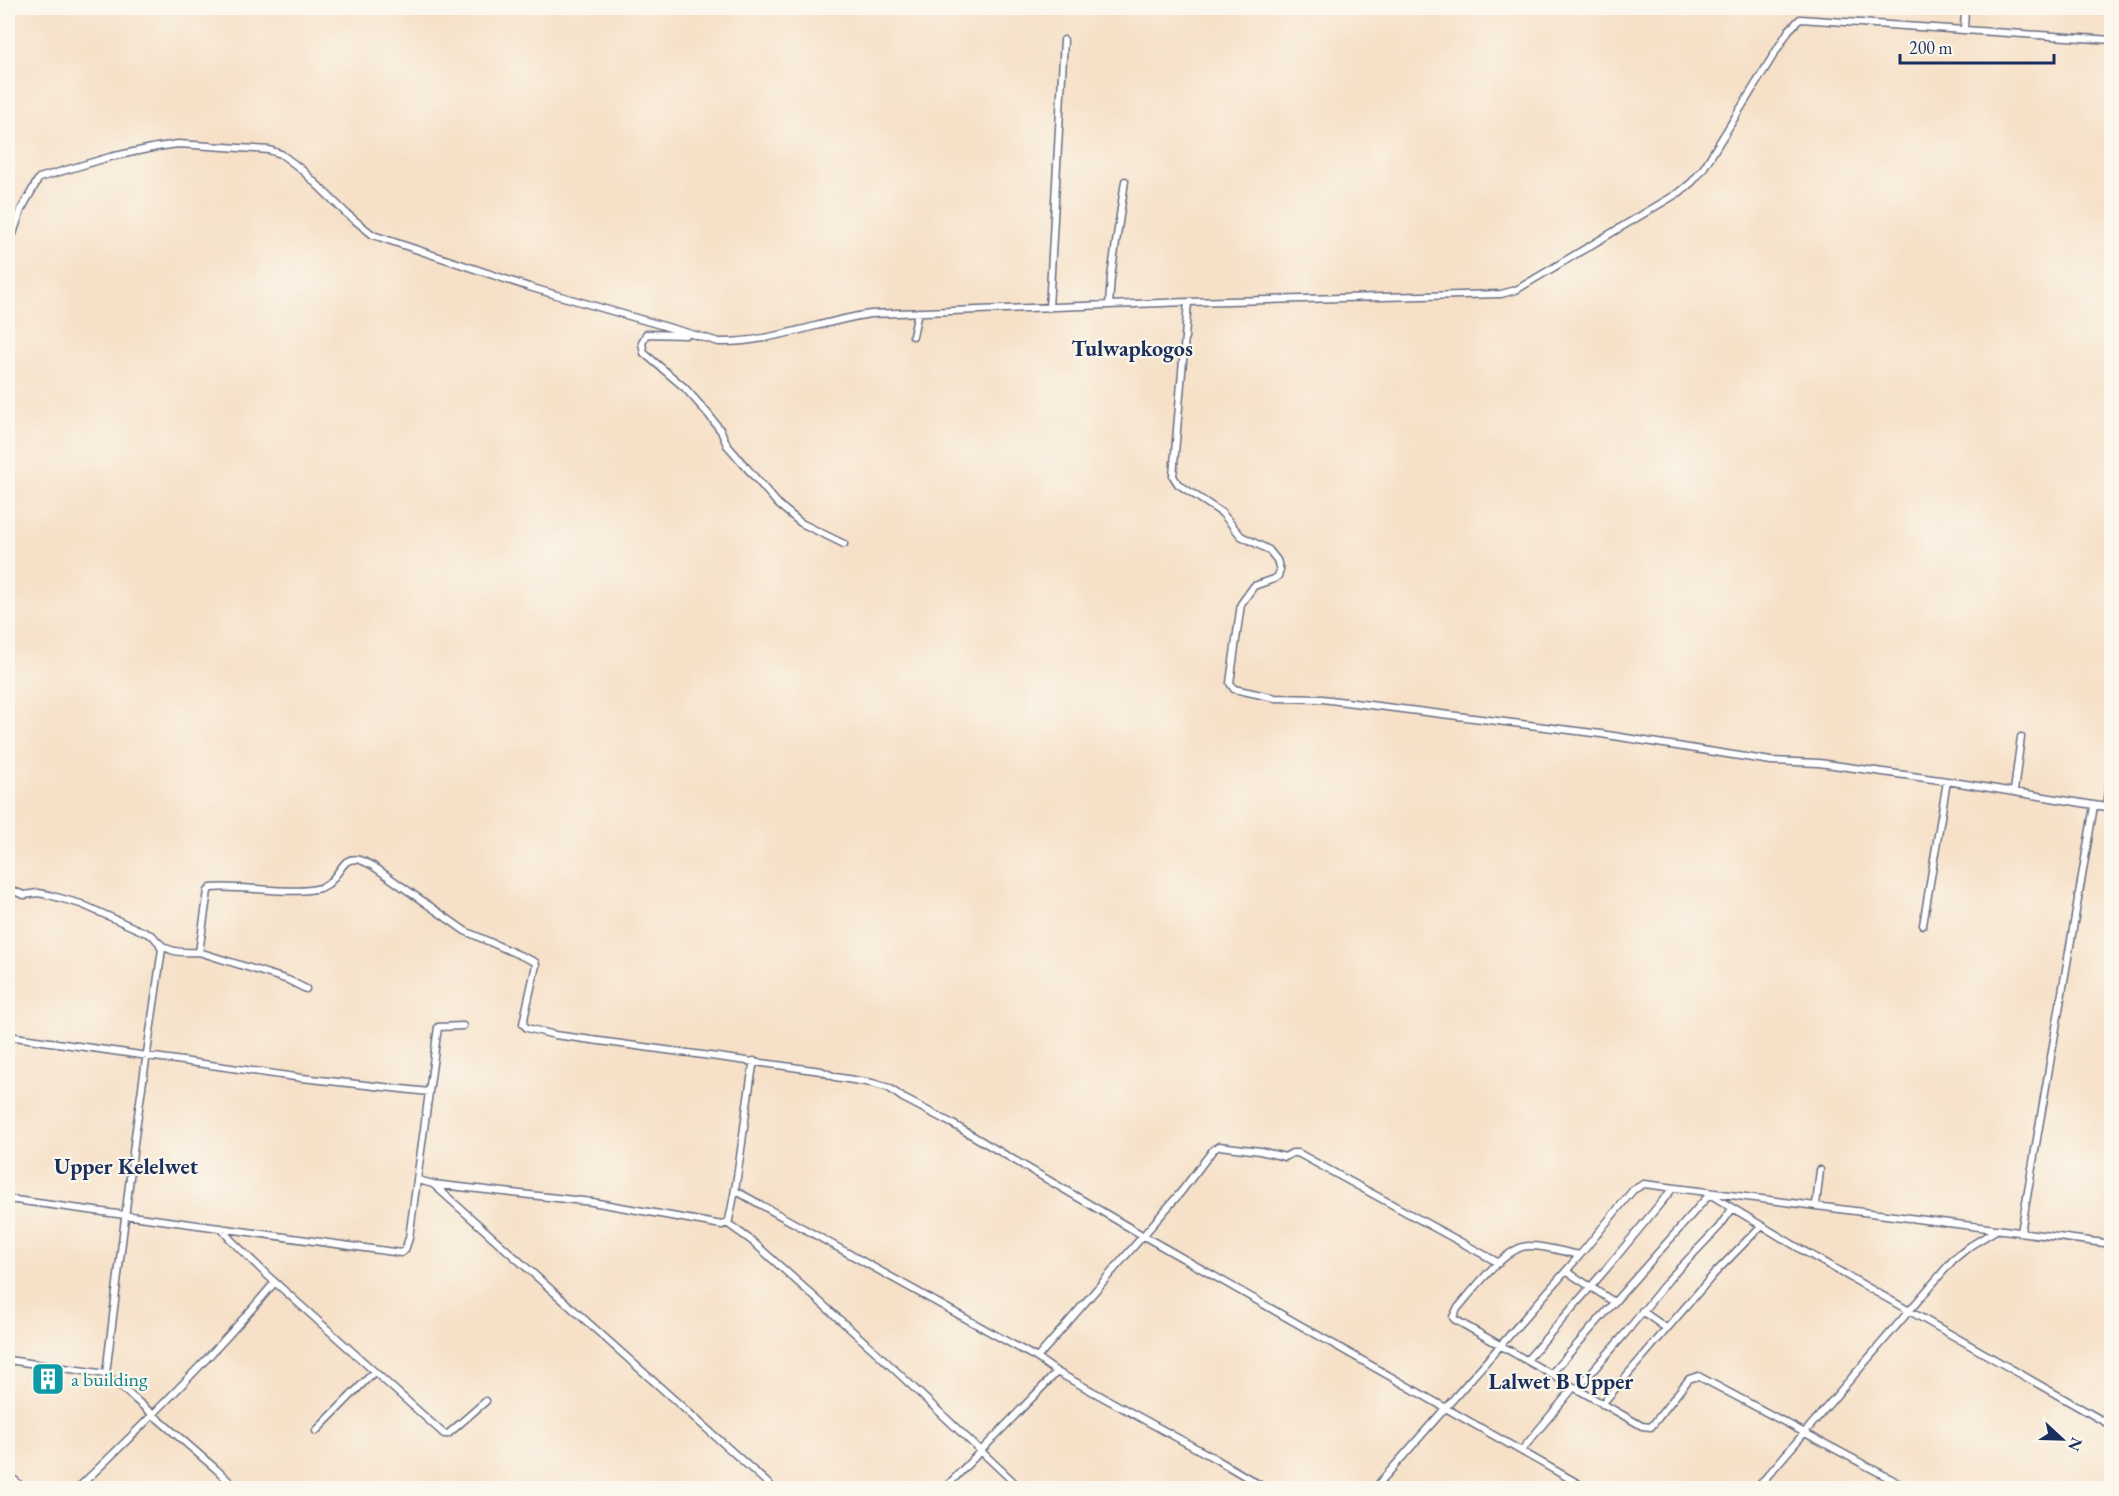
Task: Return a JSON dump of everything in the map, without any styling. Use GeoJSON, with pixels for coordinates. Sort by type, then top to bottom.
{"type":"FeatureCollection","features":[{"type":"Feature","properties":{"kind":"street"},"geometry":{"type":"LineString","coordinates":[[1964,30],[1965,8]]}},
{"type":"Feature","properties":{"kind":"street"},"geometry":{"type":"LineString","coordinates":[[8,237],[13,234],[21,210],[39,178],[110,157],[178,144],[269,150],[281,154],[302,169],[347,214],[373,235],[529,287],[719,342],[771,336],[844,318],[872,314],[1510,293],[1680,192],[1692,182],[1703,169],[1789,30],[1800,19],[2112,40]]}},
{"type":"Feature","properties":{"kind":"street"},"geometry":{"type":"LineString","coordinates":[[1049,308],[1064,40]]}},
{"type":"Feature","properties":{"kind":"street"},"geometry":{"type":"LineString","coordinates":[[1109,305],[1125,181]]}},
{"type":"Feature","properties":{"kind":"street"},"geometry":{"type":"LineString","coordinates":[[1188,302],[1173,476],[1178,484],[1222,513],[1240,536],[1269,550],[1277,560],[1280,570],[1274,579],[1254,586],[1241,604],[1230,683],[1234,689],[1275,698],[1322,699],[1602,734],[1771,761],[1819,763],[2014,791],[2109,808],[2112,758]]}},
{"type":"Feature","properties":{"kind":"street"},"geometry":{"type":"LineString","coordinates":[[913,336],[918,312]]}},
{"type":"Feature","properties":{"kind":"street"},"geometry":{"type":"LineString","coordinates":[[691,334],[679,336],[646,334],[642,343],[644,353],[685,388],[709,414],[721,431],[727,445],[779,505],[801,523],[844,544]]}},
{"type":"Feature","properties":{"kind":"street"},"geometry":{"type":"LineString","coordinates":[[2014,791],[2021,737]]}},
{"type":"Feature","properties":{"kind":"street"},"geometry":{"type":"LineString","coordinates":[[1923,925],[1947,781]]}},
{"type":"Feature","properties":{"kind":"street"},"geometry":{"type":"LineString","coordinates":[[2021,1232],[2094,806]]}},
{"type":"Feature","properties":{"kind":"street"},"geometry":{"type":"LineString","coordinates":[[200,952],[205,904],[211,888],[230,886],[305,891],[327,885],[346,861],[357,859],[382,872],[472,935],[535,962],[523,1024],[527,1028],[555,1035],[821,1071],[835,1077],[889,1088],[1142,1236],[1586,1488]]}},
{"type":"Feature","properties":{"kind":"street"},"geometry":{"type":"LineString","coordinates":[[8,889],[24,895],[38,893],[81,904],[153,936],[162,949],[125,1215],[106,1374]]}},
{"type":"Feature","properties":{"kind":"street"},"geometry":{"type":"LineString","coordinates":[[160,946],[174,951],[200,952],[288,980],[306,989]]}},
{"type":"Feature","properties":{"kind":"street"},"geometry":{"type":"LineString","coordinates":[[8,1200],[405,1251],[418,1180],[438,1027],[463,1026]]}},
{"type":"Feature","properties":{"kind":"street"},"geometry":{"type":"LineString","coordinates":[[8,1036],[147,1054],[302,1078],[429,1092]]}},
{"type":"Feature","properties":{"kind":"street"},"geometry":{"type":"LineString","coordinates":[[418,1180],[433,1184],[592,1202],[722,1226],[727,1223],[736,1191],[744,1113],[754,1061]]}},
{"type":"Feature","properties":{"kind":"street"},"geometry":{"type":"LineString","coordinates":[[1037,1358],[1219,1146],[1285,1157],[1298,1153],[1499,1263]]}},
{"type":"Feature","properties":{"kind":"street"},"geometry":{"type":"LineString","coordinates":[[1816,1205],[1820,1170]]}},
{"type":"Feature","properties":{"kind":"street"},"geometry":{"type":"LineString","coordinates":[[433,1184],[772,1488]]}},
{"type":"Feature","properties":{"kind":"street"},"geometry":{"type":"LineString","coordinates":[[1375,1488],[1580,1255],[1633,1190],[1644,1184],[2112,1244]]}},
{"type":"Feature","properties":{"kind":"street"},"geometry":{"type":"LineString","coordinates":[[1527,1360],[1673,1188]]}},
{"type":"Feature","properties":{"kind":"street"},"geometry":{"type":"LineString","coordinates":[[736,1191],[1265,1488]]}},
{"type":"Feature","properties":{"kind":"street"},"geometry":{"type":"LineString","coordinates":[[1707,1193],[2112,1426]]}},
{"type":"Feature","properties":{"kind":"street"},"geometry":{"type":"LineString","coordinates":[[1551,1374],[1707,1193]]}},
{"type":"Feature","properties":{"kind":"street"},"geometry":{"type":"LineString","coordinates":[[1521,1451],[1623,1336],[1670,1278],[1719,1227],[1732,1209]]}},
{"type":"Feature","properties":{"kind":"street"},"geometry":{"type":"LineString","coordinates":[[727,1223],[752,1242],[877,1353],[1020,1488]]}},
{"type":"Feature","properties":{"kind":"street"},"geometry":{"type":"LineString","coordinates":[[1602,1404],[1714,1274],[1761,1226]]}},
{"type":"Feature","properties":{"kind":"street"},"geometry":{"type":"LineString","coordinates":[[221,1228],[275,1282],[446,1435],[486,1401]]}},
{"type":"Feature","properties":{"kind":"street"},"geometry":{"type":"LineString","coordinates":[[1756,1488],[1806,1433],[1953,1260],[1999,1228]]}},
{"type":"Feature","properties":{"kind":"street"},"geometry":{"type":"LineString","coordinates":[[1580,1255],[1527,1245],[1512,1252],[1457,1309],[1453,1317],[1456,1321],[1636,1424],[1651,1427],[1689,1379],[1698,1376],[1908,1488]]}},
{"type":"Feature","properties":{"kind":"street"},"geometry":{"type":"LineString","coordinates":[[1566,1271],[1614,1302]]}},
{"type":"Feature","properties":{"kind":"street"},"geometry":{"type":"LineString","coordinates":[[78,1488],[155,1415],[238,1327],[275,1282]]}},
{"type":"Feature","properties":{"kind":"street"},"geometry":{"type":"LineString","coordinates":[[1642,1311],[1666,1328]]}},
{"type":"Feature","properties":{"kind":"street"},"geometry":{"type":"LineString","coordinates":[[8,1360],[106,1374],[236,1488]]}},
{"type":"Feature","properties":{"kind":"street"},"geometry":{"type":"LineString","coordinates":[[945,1488],[1057,1371]]}},
{"type":"Feature","properties":{"kind":"street"},"geometry":{"type":"LineString","coordinates":[[316,1431],[374,1372]]}},
{"type":"Feature","properties":{"kind":"street"},"geometry":{"type":"LineString","coordinates":[[8,1474],[23,1488]]}},
{"type":"Feature","properties":{"kind":"place","name":"a building"},"geometry":{"type":"Point","coordinates":[48,1379]}},
{"type":"Feature","properties":{"kind":"district","name":"Tulwapkogos"},"geometry":{"type":"Point","coordinates":[1132,348]}},
{"type":"Feature","properties":{"kind":"district","name":"Upper Kelelwet"},"geometry":{"type":"Point","coordinates":[126,1166]}},
{"type":"Feature","properties":{"kind":"district","name":"Lalwet B Upper"},"geometry":{"type":"Point","coordinates":[1561,1381]}}]}
